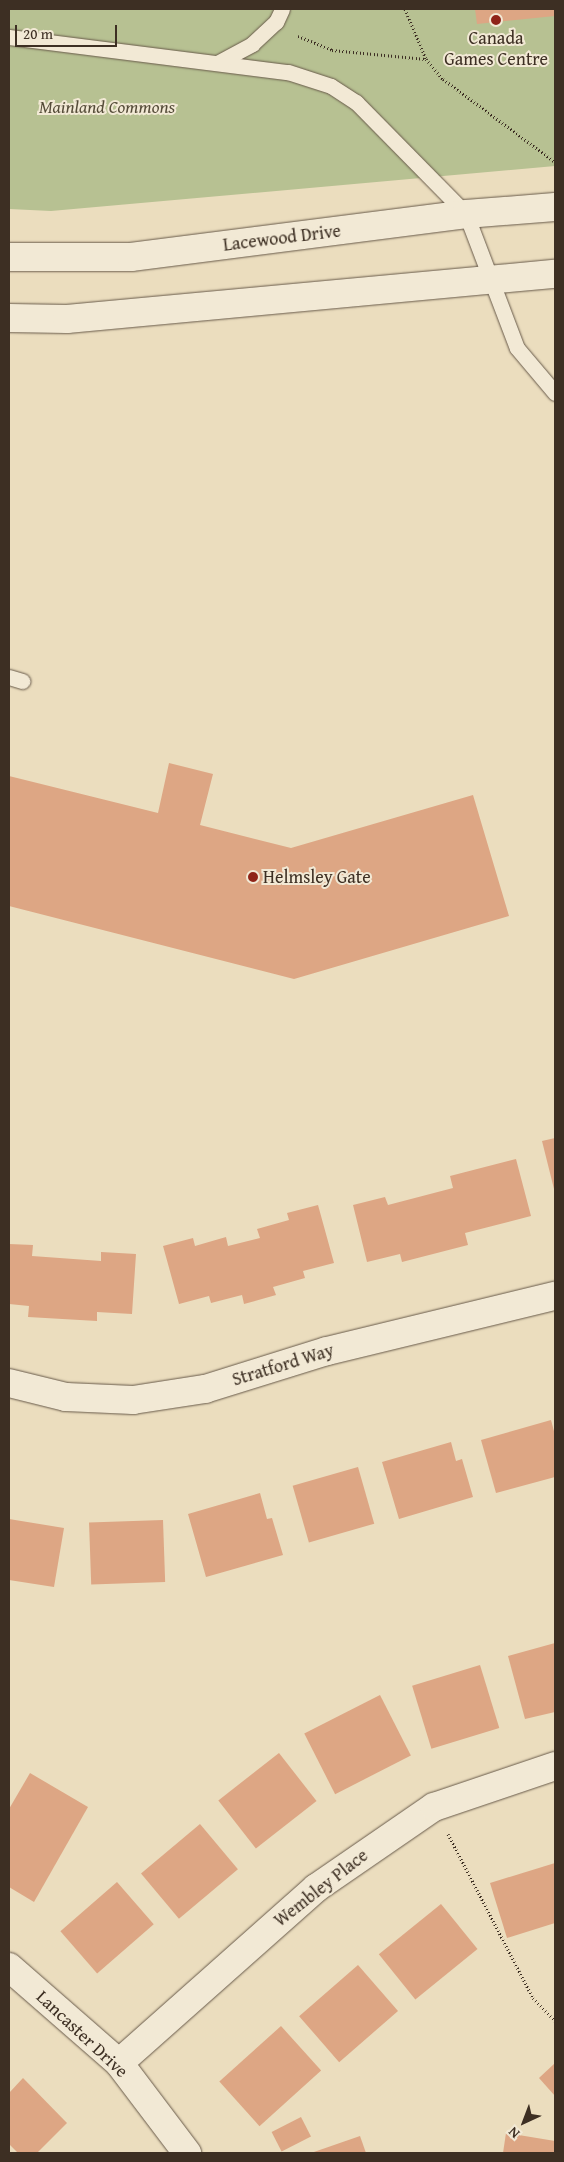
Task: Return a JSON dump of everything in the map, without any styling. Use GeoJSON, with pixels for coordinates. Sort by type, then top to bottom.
{"type":"FeatureCollection","features":[{"type":"Feature","properties":{"kind":"street","name":"Lacewood Drive"},"geometry":{"type":"LineString","coordinates":[[9,257],[131,258],[466,214],[555,207]]}},
{"type":"Feature","properties":{"kind":"street"},"geometry":{"type":"LineString","coordinates":[[9,318],[67,319],[492,278],[555,274]]}},
{"type":"Feature","properties":{"kind":"street","name":"Stratford Way"},"geometry":{"type":"LineString","coordinates":[[9,1383],[66,1397],[133,1400],[205,1389],[327,1351],[555,1296]]}},
{"type":"Feature","properties":{"kind":"street","name":"Wembley Place"},"geometry":{"type":"LineString","coordinates":[[119,2063],[316,1888],[434,1807],[555,1766]]}},
{"type":"Feature","properties":{"kind":"street","name":"Lancaster Drive"},"geometry":{"type":"LineString","coordinates":[[9,1968],[119,2063],[187,2153]]}},
{"type":"Feature","properties":{"kind":"lane"},"geometry":{"type":"LineString","coordinates":[[217,63],[252,44],[279,15]]}},
{"type":"Feature","properties":{"kind":"lane"},"geometry":{"type":"LineString","coordinates":[[9,37],[288,72],[330,86],[377,120],[466,214],[492,278],[517,348],[555,393]]}},
{"type":"Feature","properties":{"kind":"path"},"geometry":{"type":"LineString","coordinates":[[404,9],[426,59],[443,79],[555,162]]}},
{"type":"Feature","properties":{"kind":"path"},"geometry":{"type":"LineString","coordinates":[[279,15],[307,43],[332,50],[426,59]]}},
{"type":"Feature","properties":{"kind":"path"},"geometry":{"type":"LineString","coordinates":[[434,1807],[533,1998],[555,2022]]}},
{"type":"Feature","properties":{"kind":"green space","name":"Mainland Commons"},"geometry":{"type":"Polygon","coordinates":[[[9,9],[555,9],[555,166],[51,211],[9,209],[9,9]]]}},
{"type":"Feature","properties":{"kind":"building","name":"Canada Games Centre"},"geometry":{"type":"Polygon","coordinates":[[[475,9],[555,9],[555,16],[477,24],[475,9]]]}},
{"type":"Feature","properties":{"kind":"building","name":"Helmsley Gate"},"geometry":{"type":"Polygon","coordinates":[[[169,763],[213,774],[200,825],[291,848],[473,795],[509,916],[294,979],[9,906],[9,776],[158,813],[169,763]]]}},
{"type":"Feature","properties":{"kind":"building"},"geometry":{"type":"Polygon","coordinates":[[[555,1138],[555,1193],[542,1141],[555,1138]]]}},
{"type":"Feature","properties":{"kind":"building"},"geometry":{"type":"Polygon","coordinates":[[[516,1159],[531,1216],[465,1233],[468,1245],[402,1262],[400,1254],[367,1262],[353,1205],[385,1197],[388,1205],[453,1188],[450,1176],[516,1159]]]}},
{"type":"Feature","properties":{"kind":"building"},"geometry":{"type":"Polygon","coordinates":[[[318,1205],[334,1263],[303,1271],[305,1278],[273,1287],[276,1295],[244,1304],[242,1295],[211,1303],[209,1296],[179,1304],[163,1246],[193,1238],[195,1246],[226,1237],[228,1246],[260,1238],[257,1229],[289,1220],[287,1213],[318,1205]]]}},
{"type":"Feature","properties":{"kind":"building"},"geometry":{"type":"Polygon","coordinates":[[[9,1244],[33,1245],[32,1256],[101,1261],[101,1252],[136,1254],[132,1314],[97,1312],[97,1321],[28,1317],[29,1306],[9,1304],[9,1244]]]}},
{"type":"Feature","properties":{"kind":"building"},"geometry":{"type":"Polygon","coordinates":[[[551,1420],[555,1435],[555,1477],[496,1493],[481,1440],[551,1420]]]}},
{"type":"Feature","properties":{"kind":"building"},"geometry":{"type":"Polygon","coordinates":[[[451,1442],[456,1461],[462,1459],[473,1497],[399,1519],[382,1462],[451,1442]]]}},
{"type":"Feature","properties":{"kind":"building"},"geometry":{"type":"Polygon","coordinates":[[[358,1467],[374,1524],[309,1542],[293,1486],[358,1467]]]}},
{"type":"Feature","properties":{"kind":"building"},"geometry":{"type":"Polygon","coordinates":[[[260,1493],[267,1519],[272,1518],[283,1555],[206,1577],[188,1514],[260,1493]]]}},
{"type":"Feature","properties":{"kind":"building"},"geometry":{"type":"Polygon","coordinates":[[[9,1519],[64,1528],[54,1587],[9,1580],[9,1519]]]}},
{"type":"Feature","properties":{"kind":"building"},"geometry":{"type":"Polygon","coordinates":[[[163,1520],[165,1582],[91,1585],[89,1523],[163,1520]]]}},
{"type":"Feature","properties":{"kind":"building"},"geometry":{"type":"Polygon","coordinates":[[[555,1643],[555,1712],[525,1719],[508,1656],[555,1643]]]}},
{"type":"Feature","properties":{"kind":"building"},"geometry":{"type":"Polygon","coordinates":[[[480,1665],[499,1728],[431,1749],[412,1686],[480,1665]]]}},
{"type":"Feature","properties":{"kind":"building"},"geometry":{"type":"Polygon","coordinates":[[[380,1695],[411,1756],[335,1794],[304,1734],[380,1695]]]}},
{"type":"Feature","properties":{"kind":"building"},"geometry":{"type":"Polygon","coordinates":[[[279,1753],[317,1801],[256,1848],[218,1800],[279,1753]]]}},
{"type":"Feature","properties":{"kind":"building"},"geometry":{"type":"Polygon","coordinates":[[[30,1773],[88,1807],[34,1902],[9,1887],[9,1809],[30,1773]]]}},
{"type":"Feature","properties":{"kind":"building"},"geometry":{"type":"Polygon","coordinates":[[[200,1824],[238,1869],[179,1919],[141,1873],[200,1824]]]}},
{"type":"Feature","properties":{"kind":"building"},"geometry":{"type":"Polygon","coordinates":[[[555,1863],[555,1923],[507,1938],[490,1883],[555,1863]]]}},
{"type":"Feature","properties":{"kind":"building"},"geometry":{"type":"Polygon","coordinates":[[[117,1882],[154,1924],[97,1973],[60,1931],[117,1882]]]}},
{"type":"Feature","properties":{"kind":"building"},"geometry":{"type":"Polygon","coordinates":[[[441,1904],[478,1949],[415,1999],[379,1954],[441,1904]]]}},
{"type":"Feature","properties":{"kind":"building"},"geometry":{"type":"Polygon","coordinates":[[[358,1965],[398,2011],[339,2062],[299,2016],[358,1965]]]}},
{"type":"Feature","properties":{"kind":"building"},"geometry":{"type":"Polygon","coordinates":[[[281,2026],[321,2071],[259,2126],[219,2082],[281,2026]]]}},
{"type":"Feature","properties":{"kind":"building"},"geometry":{"type":"Polygon","coordinates":[[[555,2063],[555,2096],[539,2078],[555,2063]]]}},
{"type":"Feature","properties":{"kind":"building"},"geometry":{"type":"Polygon","coordinates":[[[23,2078],[67,2123],[37,2153],[18,2153],[9,2144],[9,2093],[23,2078]]]}},
{"type":"Feature","properties":{"kind":"building"},"geometry":{"type":"Polygon","coordinates":[[[301,2117],[311,2137],[282,2152],[272,2132],[301,2117]]]}},
{"type":"Feature","properties":{"kind":"building"},"geometry":{"type":"Polygon","coordinates":[[[506,2133],[555,2141],[555,2153],[503,2153],[506,2133]]]}},
{"type":"Feature","properties":{"kind":"building"},"geometry":{"type":"Polygon","coordinates":[[[360,2136],[366,2153],[311,2153],[360,2136]]]}},
{"type":"Feature","properties":{"kind":"place","name":"Canada Games Centre"},"geometry":{"type":"Point","coordinates":[496,20]}},
{"type":"Feature","properties":{"kind":"place","name":"Helmsley Gate"},"geometry":{"type":"Point","coordinates":[253,877]}}]}
